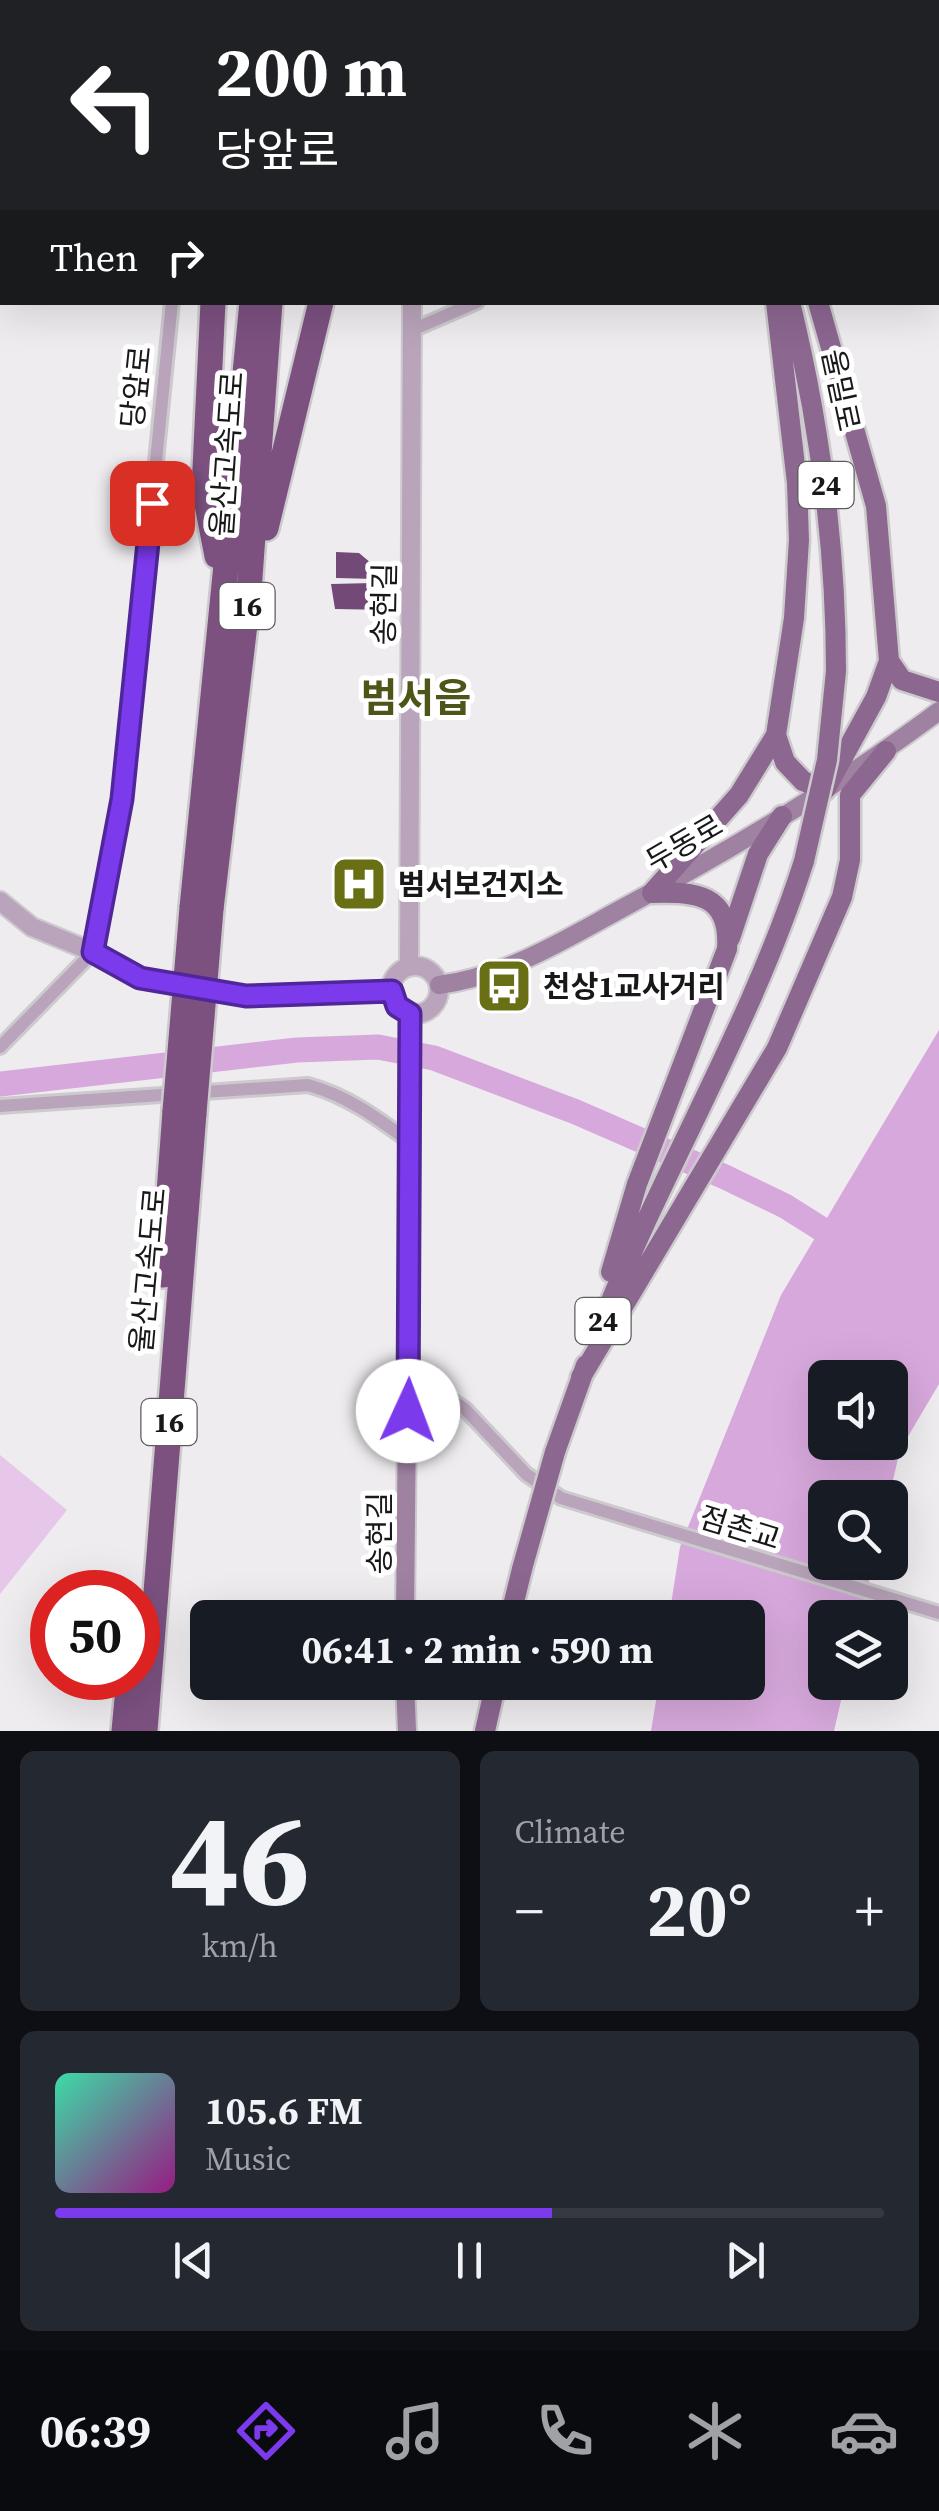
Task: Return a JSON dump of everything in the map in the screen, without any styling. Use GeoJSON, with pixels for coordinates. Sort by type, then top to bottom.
{"type":"FeatureCollection","features":[{"type":"Feature","properties":{"kind":"highway"},"geometry":{"type":"LineString","coordinates":[[212,305],[204,490],[223,586]]}},
{"type":"Feature","properties":{"kind":"highway","name":"울산고속도로"},"geometry":{"type":"LineString","coordinates":[[202,908],[223,586],[252,305]]}},
{"type":"Feature","properties":{"kind":"highway","name":"울산고속도로"},"geometry":{"type":"LineString","coordinates":[[202,908],[249,590],[270,305]]}},
{"type":"Feature","properties":{"kind":"highway"},"geometry":{"type":"LineString","coordinates":[[249,590],[320,305]]}},
{"type":"Feature","properties":{"kind":"highway","name":"16"},"geometry":{"type":"LineString","coordinates":[[185,1112],[202,908]]}},
{"type":"Feature","properties":{"kind":"highway","name":"울산고속도로"},"geometry":{"type":"LineString","coordinates":[[141,1570],[185,1112]]}},
{"type":"Feature","properties":{"kind":"highway","name":"울산고속도로"},"geometry":{"type":"LineString","coordinates":[[145,1731],[185,1112]]}},
{"type":"Feature","properties":{"kind":"highway"},"geometry":{"type":"LineString","coordinates":[[110,1731],[121,1700]]}},
{"type":"Feature","properties":{"kind":"highway"},"geometry":{"type":"LineString","coordinates":[[124,1731],[127,1700]]}},
{"type":"Feature","properties":{"kind":"main road"},"geometry":{"type":"LineString","coordinates":[[652,893],[739,795],[776,735],[794,618],[799,540],[797,484],[776,305]]}},
{"type":"Feature","properties":{"kind":"main road","name":"울밀로"},"geometry":{"type":"LineString","coordinates":[[582,1377],[658,1192],[772,958],[804,861],[827,760],[836,671],[836,590],[823,452],[791,305]]}},
{"type":"Feature","properties":{"kind":"main road"},"geometry":{"type":"LineString","coordinates":[[819,305],[876,506],[889,661],[876,697],[820,794]]}},
{"type":"Feature","properties":{"kind":"main road"},"geometry":{"type":"LineString","coordinates":[[889,661],[902,680],[939,692]]}},
{"type":"Feature","properties":{"kind":"main road","name":"두동로"},"geometry":{"type":"LineString","coordinates":[[439,986],[475,980],[527,960],[652,893],[820,794],[939,711]]}},
{"type":"Feature","properties":{"kind":"main road"},"geometry":{"type":"LineString","coordinates":[[776,735],[785,762],[820,794],[835,801],[850,847]]}},
{"type":"Feature","properties":{"kind":"main road"},"geometry":{"type":"LineString","coordinates":[[582,1377],[778,1048],[837,915],[850,847],[850,795],[886,751]]}},
{"type":"Feature","properties":{"kind":"main road"},"geometry":{"type":"LineString","coordinates":[[582,1377],[637,1184],[727,949],[758,854],[782,816]]}},
{"type":"Feature","properties":{"kind":"main road"},"geometry":{"type":"LineString","coordinates":[[652,893],[690,891],[704,896],[725,923],[727,949]]}},
{"type":"Feature","properties":{"kind":"main road"},"geometry":{"type":"LineString","coordinates":[[410,1373],[411,1023]]}},
{"type":"Feature","properties":{"kind":"main road","name":"송현길"},"geometry":{"type":"LineString","coordinates":[[406,1600],[410,1373]]}},
{"type":"Feature","properties":{"kind":"main road","name":"24"},"geometry":{"type":"LineString","coordinates":[[514,1600],[555,1452],[582,1377]]}},
{"type":"Feature","properties":{"kind":"main road"},"geometry":{"type":"LineString","coordinates":[[406,1700],[407,1731]]}},
{"type":"Feature","properties":{"kind":"main road"},"geometry":{"type":"LineString","coordinates":[[485,1731],[492,1700]]}},
{"type":"Feature","properties":{"kind":"street","name":"당앞로"},"geometry":{"type":"LineString","coordinates":[[93,952],[122,799],[172,305]]}},
{"type":"Feature","properties":{"kind":"street","name":"송현길"},"geometry":{"type":"LineString","coordinates":[[408,967],[412,305]]}},
{"type":"Feature","properties":{"kind":"street"},"geometry":{"type":"LineString","coordinates":[[412,330],[470,305]]}},
{"type":"Feature","properties":{"kind":"street"},"geometry":{"type":"LineString","coordinates":[[0,901],[32,926],[93,952],[140,978],[246,996],[392,991]]}},
{"type":"Feature","properties":{"kind":"street"},"geometry":{"type":"LineString","coordinates":[[0,1047],[93,952]]}},
{"type":"Feature","properties":{"kind":"street"},"geometry":{"type":"LineString","coordinates":[[408,967],[424,968],[439,986],[432,1007],[411,1023],[397,1006],[392,991],[396,976],[408,967]]}},
{"type":"Feature","properties":{"kind":"street"},"geometry":{"type":"LineString","coordinates":[[0,1106],[308,1084],[336,1092],[410,1142]]}},
{"type":"Feature","properties":{"kind":"street","name":"점촌교"},"geometry":{"type":"LineString","coordinates":[[410,1373],[466,1409],[526,1474],[561,1498],[935,1612]]}},
{"type":"Feature","properties":{"kind":"shaded area"},"geometry":{"type":"Polygon","coordinates":[[[939,1030],[939,1384],[908,1436],[908,1360],[808,1360],[808,1460],[898,1460],[893,1480],[808,1480],[808,1580],[869,1580],[865,1600],[808,1600],[808,1700],[841,1700],[834,1731],[651,1731],[656,1700],[765,1700],[765,1600],[672,1600],[680,1547],[781,1295],[939,1030]]]}},
{"type":"Feature","properties":{"kind":"shaded area"},"geometry":{"type":"Polygon","coordinates":[[[0,1455],[67,1510],[0,1594],[0,1455]]]}},
{"type":"Feature","properties":{"kind":"building"},"geometry":{"type":"Polygon","coordinates":[[[336,552],[359,553],[377,568],[376,579],[336,578],[336,552]]]}},
{"type":"Feature","properties":{"kind":"building"},"geometry":{"type":"Polygon","coordinates":[[[373,583],[373,589],[389,588],[390,610],[335,609],[331,584],[373,583]]]}},
{"type":"Feature","properties":{"kind":"waterway"},"geometry":{"type":"LineString","coordinates":[[0,1084],[297,1050],[378,1047],[434,1058],[576,1112],[785,1206],[850,1247]]}},
{"type":"Feature","properties":{"kind":"place","name":"범서보건지소"},"geometry":{"type":"Point","coordinates":[359,884]}},
{"type":"Feature","properties":{"kind":"place","name":"천상1교사거리"},"geometry":{"type":"Point","coordinates":[504,986]}},
{"type":"Feature","properties":{"kind":"district","name":"범서읍"},"geometry":{"type":"Point","coordinates":[416,698]}},
{"type":"Feature","properties":{"kind":"route"},"geometry":{"type":"LineString","coordinates":[[152,503],[122,799],[93,952],[140,978],[246,996],[392,991],[397,1006],[410,1014],[408,1411]]}}]}
